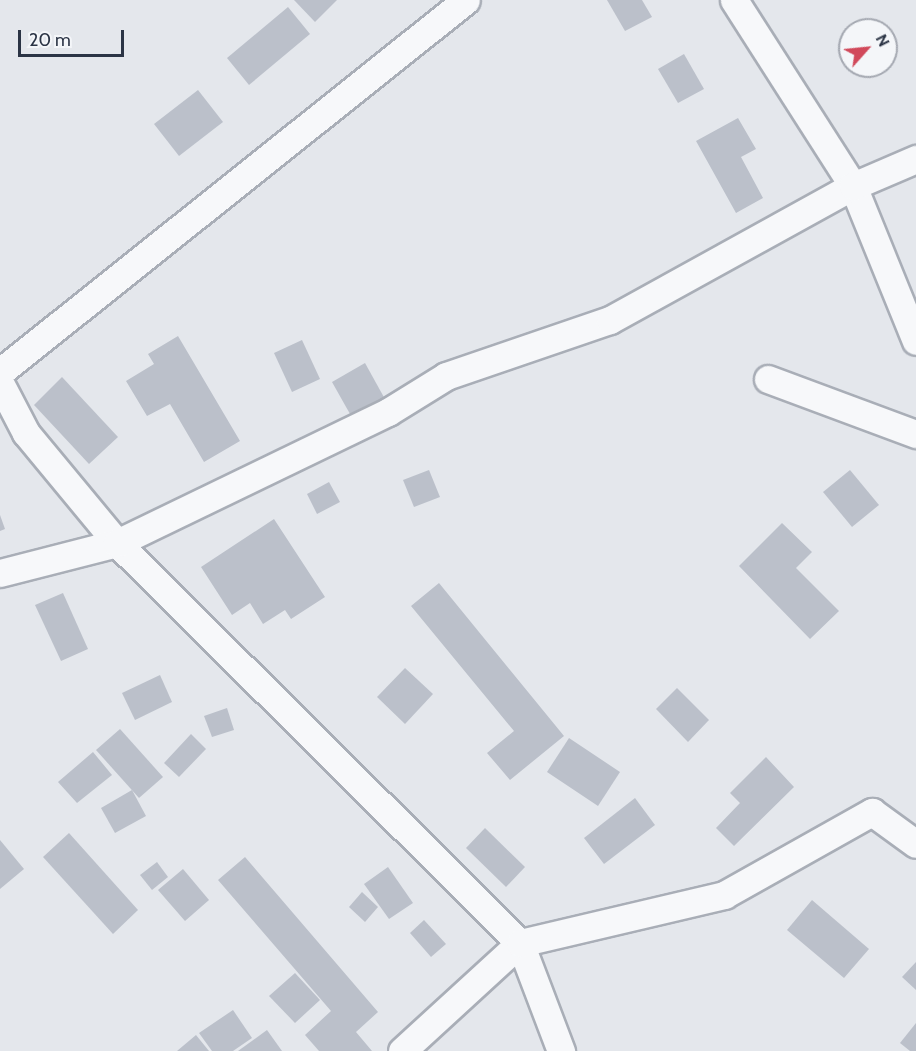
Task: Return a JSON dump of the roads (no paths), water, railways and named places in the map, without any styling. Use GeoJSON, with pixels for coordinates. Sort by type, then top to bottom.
{"type":"FeatureCollection","features":[{"type":"Feature","properties":{"kind":"street"},"geometry":{"type":"LineString","coordinates":[[0,372],[439,17],[466,0]]}},
{"type":"Feature","properties":{"kind":"street"},"geometry":{"type":"LineString","coordinates":[[734,0],[853,186],[916,341]]}},
{"type":"Feature","properties":{"kind":"street"},"geometry":{"type":"LineString","coordinates":[[0,573],[117,543],[388,412],[446,376],[610,320],[853,186],[916,159]]}},
{"type":"Feature","properties":{"kind":"street"},"geometry":{"type":"LineString","coordinates":[[768,379],[916,434]]}},
{"type":"Feature","properties":{"kind":"street"},"geometry":{"type":"LineString","coordinates":[[0,383],[26,434],[117,543],[520,943],[561,1051]]}},
{"type":"Feature","properties":{"kind":"street"},"geometry":{"type":"LineString","coordinates":[[402,1051],[520,943],[724,895],[872,813],[916,844]]}}]}
